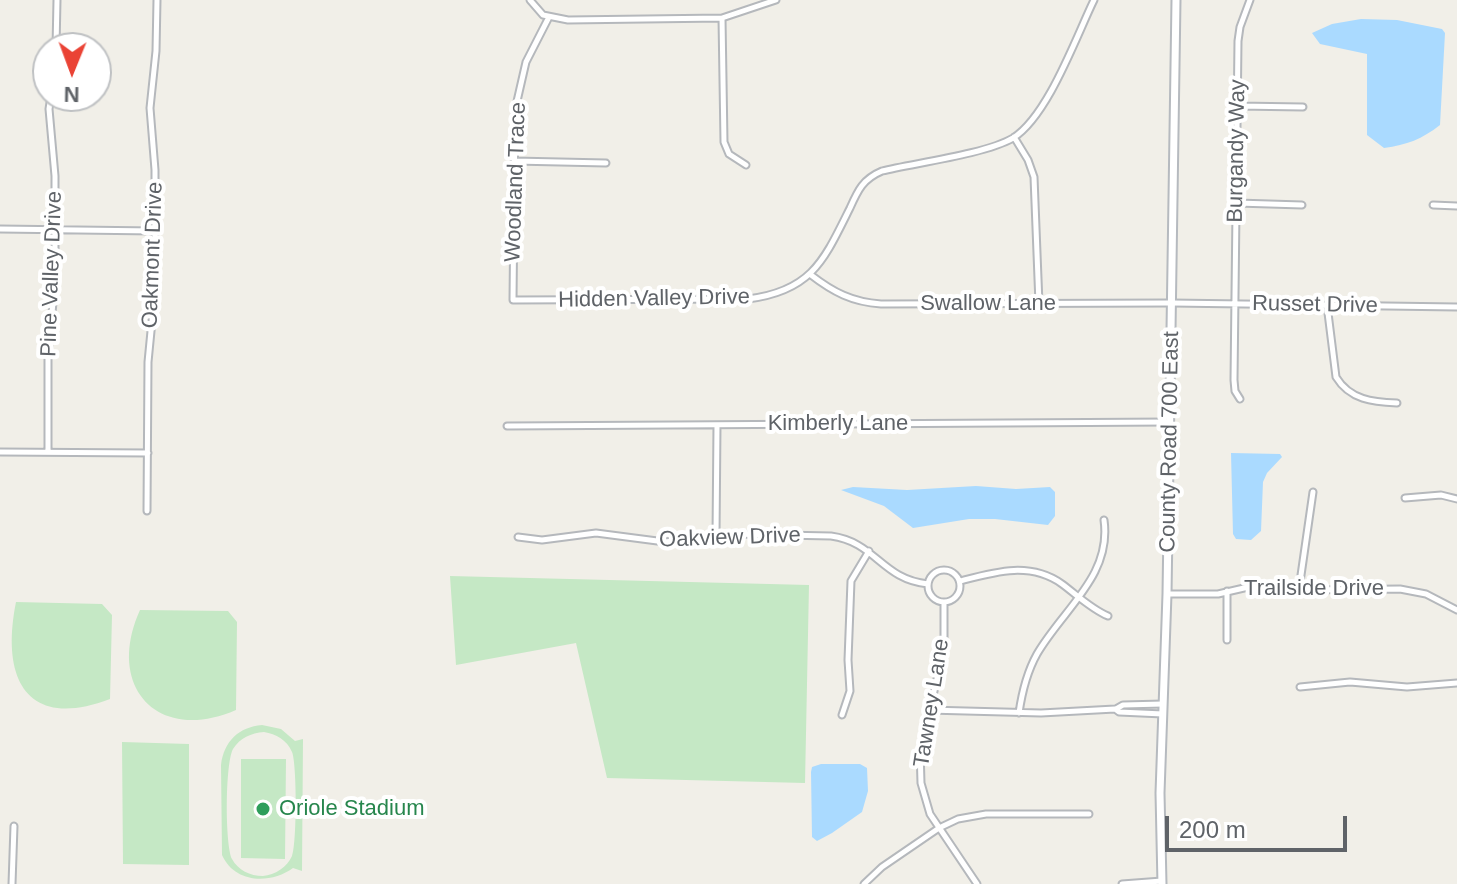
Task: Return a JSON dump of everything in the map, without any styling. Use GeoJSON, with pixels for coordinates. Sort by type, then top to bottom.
{"type":"FeatureCollection","features":[{"type":"Feature","properties":{"kind":"main road","name":"County Road 700 East"},"geometry":{"type":"LineString","coordinates":[[1162,883],[1176,0]]}},
{"type":"Feature","properties":{"kind":"street"},"geometry":{"type":"LineString","coordinates":[[56,32],[57,0]]}},
{"type":"Feature","properties":{"kind":"street","name":"Oakmont Drive"},"geometry":{"type":"LineString","coordinates":[[147,511],[149,350],[155,290],[155,170],[150,108],[157,0]]}},
{"type":"Feature","properties":{"kind":"street"},"geometry":{"type":"LineString","coordinates":[[530,0],[538,11],[549,17],[568,20],[722,18],[776,0]]}},
{"type":"Feature","properties":{"kind":"street"},"geometry":{"type":"LineString","coordinates":[[811,275],[826,254],[861,185],[870,176],[990,148],[1014,137],[1040,110],[1094,0]]}},
{"type":"Feature","properties":{"kind":"street","name":"Burgandy Way"},"geometry":{"type":"LineString","coordinates":[[1240,399],[1234,380],[1238,106],[1240,27],[1250,0]]}},
{"type":"Feature","properties":{"kind":"street","name":"Woodland Trace"},"geometry":{"type":"LineString","coordinates":[[546,300],[513,300],[514,161],[515,110],[521,77],[534,42],[549,17]]}},
{"type":"Feature","properties":{"kind":"street"},"geometry":{"type":"LineString","coordinates":[[722,18],[724,142],[729,154],[746,165]]}},
{"type":"Feature","properties":{"kind":"street"},"geometry":{"type":"LineString","coordinates":[[1238,106],[1303,107]]}},
{"type":"Feature","properties":{"kind":"street","name":"Pine Valley Drive"},"geometry":{"type":"LineString","coordinates":[[48,452],[48,354],[54,293],[55,230],[51,112]]}},
{"type":"Feature","properties":{"kind":"street"},"geometry":{"type":"LineString","coordinates":[[1014,137],[1028,160],[1035,181],[1039,304]]}},
{"type":"Feature","properties":{"kind":"street"},"geometry":{"type":"LineString","coordinates":[[514,161],[606,163]]}},
{"type":"Feature","properties":{"kind":"street"},"geometry":{"type":"LineString","coordinates":[[1237,203],[1302,205]]}},
{"type":"Feature","properties":{"kind":"street"},"geometry":{"type":"LineString","coordinates":[[1433,205],[1457,206]]}},
{"type":"Feature","properties":{"kind":"street"},"geometry":{"type":"LineString","coordinates":[[0,229],[155,231]]}},
{"type":"Feature","properties":{"kind":"street","name":"Swallow Lane"},"geometry":{"type":"LineString","coordinates":[[811,275],[833,292],[869,303],[1172,303]]}},
{"type":"Feature","properties":{"kind":"street","name":"Hidden Valley Drive"},"geometry":{"type":"LineString","coordinates":[[546,300],[748,299],[768,297],[811,275]]}},
{"type":"Feature","properties":{"kind":"street","name":"Russet Drive"},"geometry":{"type":"LineString","coordinates":[[1172,303],[1457,307]]}},
{"type":"Feature","properties":{"kind":"street"},"geometry":{"type":"LineString","coordinates":[[1327,305],[1336,377],[1342,386],[1360,398],[1397,403]]}},
{"type":"Feature","properties":{"kind":"street","name":"Kimberly Lane"},"geometry":{"type":"LineString","coordinates":[[507,426],[1170,422]]}},
{"type":"Feature","properties":{"kind":"street"},"geometry":{"type":"LineString","coordinates":[[716,536],[717,425]]}},
{"type":"Feature","properties":{"kind":"street"},"geometry":{"type":"LineString","coordinates":[[0,452],[148,453]]}},
{"type":"Feature","properties":{"kind":"street"},"geometry":{"type":"LineString","coordinates":[[1299,589],[1313,492]]}},
{"type":"Feature","properties":{"kind":"street"},"geometry":{"type":"LineString","coordinates":[[1405,498],[1441,495],[1457,499]]}},
{"type":"Feature","properties":{"kind":"street"},"geometry":{"type":"LineString","coordinates":[[1019,713],[1032,663],[1092,580],[1104,554],[1104,520]]}},
{"type":"Feature","properties":{"kind":"street","name":"Oakview Drive"},"geometry":{"type":"LineString","coordinates":[[518,537],[542,540],[596,533],[665,542],[716,536],[831,536],[847,539],[869,551],[900,577],[928,584]]}},
{"type":"Feature","properties":{"kind":"street"},"geometry":{"type":"LineString","coordinates":[[842,715],[850,691],[851,581],[869,551]]}},
{"type":"Feature","properties":{"kind":"street"},"geometry":{"type":"LineString","coordinates":[[943,570],[953,572],[960,581],[957,595],[944,602],[930,594],[928,584],[933,574],[943,570]]}},
{"type":"Feature","properties":{"kind":"street"},"geometry":{"type":"LineString","coordinates":[[960,581],[1009,570],[1034,571],[1054,578],[1108,616]]}},
{"type":"Feature","properties":{"kind":"street","name":"Trailside Drive"},"geometry":{"type":"LineString","coordinates":[[1167,594],[1218,594],[1257,585],[1413,591],[1457,610]]}},
{"type":"Feature","properties":{"kind":"street"},"geometry":{"type":"LineString","coordinates":[[1227,591],[1227,640]]}},
{"type":"Feature","properties":{"kind":"street","name":"Tawney Lane"},"geometry":{"type":"LineString","coordinates":[[944,602],[944,650],[920,749],[921,783],[927,807],[977,884]]}},
{"type":"Feature","properties":{"kind":"street"},"geometry":{"type":"LineString","coordinates":[[1300,687],[1350,682],[1407,687],[1457,683]]}},
{"type":"Feature","properties":{"kind":"street"},"geometry":{"type":"LineString","coordinates":[[928,710],[1019,713],[1163,704]]}},
{"type":"Feature","properties":{"kind":"street"},"geometry":{"type":"LineString","coordinates":[[1115,709],[1119,712],[1163,714]]}},
{"type":"Feature","properties":{"kind":"street"},"geometry":{"type":"LineString","coordinates":[[864,884],[882,867],[939,828],[958,819],[979,814],[1089,814]]}},
{"type":"Feature","properties":{"kind":"street"},"geometry":{"type":"LineString","coordinates":[[12,884],[14,826]]}},
{"type":"Feature","properties":{"kind":"street"},"geometry":{"type":"LineString","coordinates":[[1122,884],[1162,883]]}},
{"type":"Feature","properties":{"kind":"green space"},"geometry":{"type":"Polygon","coordinates":[[[450,576],[809,585],[805,783],[607,778],[576,643],[456,665],[450,576]]]}},
{"type":"Feature","properties":{"kind":"green space"},"geometry":{"type":"Polygon","coordinates":[[[16,602],[102,604],[112,615],[110,699],[82,707],[59,708],[40,703],[27,692],[17,676],[13,655],[12,630],[16,602]]]}},
{"type":"Feature","properties":{"kind":"green space"},"geometry":{"type":"Polygon","coordinates":[[[140,610],[228,611],[237,622],[236,710],[208,719],[183,720],[162,714],[146,702],[134,684],[129,663],[131,638],[140,610]]]}},
{"type":"Feature","properties":{"kind":"green space"},"geometry":{"type":"Polygon","coordinates":[[[254,726],[281,729],[295,741],[303,739],[302,871],[293,868],[264,879],[235,872],[222,855],[223,756],[234,737],[254,726]],[[264,732],[242,739],[233,749],[227,786],[228,838],[232,859],[245,872],[263,876],[280,870],[290,860],[296,821],[292,752],[277,736],[264,732]]]}},
{"type":"Feature","properties":{"kind":"green space"},"geometry":{"type":"Polygon","coordinates":[[[122,742],[189,744],[189,865],[123,864],[122,742]]]}},
{"type":"Feature","properties":{"kind":"green space","name":"Oriole Stadium"},"geometry":{"type":"Polygon","coordinates":[[[241,759],[286,759],[285,859],[241,858],[241,759]]]}},
{"type":"Feature","properties":{"kind":"water"},"geometry":{"type":"Polygon","coordinates":[[[1361,19],[1397,20],[1442,29],[1445,33],[1440,125],[1420,138],[1384,148],[1367,135],[1367,54],[1320,44],[1312,33],[1332,24],[1361,19]]]}},
{"type":"Feature","properties":{"kind":"water"},"geometry":{"type":"Polygon","coordinates":[[[1231,453],[1280,454],[1282,457],[1263,482],[1261,531],[1251,540],[1236,539],[1233,534],[1231,453]]]}},
{"type":"Feature","properties":{"kind":"water"},"geometry":{"type":"Polygon","coordinates":[[[976,486],[1016,489],[1050,487],[1055,492],[1055,516],[1048,525],[969,519],[913,528],[884,506],[841,490],[853,487],[907,490],[976,486]]]}},
{"type":"Feature","properties":{"kind":"water"},"geometry":{"type":"Polygon","coordinates":[[[821,764],[860,764],[867,768],[868,791],[862,812],[817,841],[812,837],[811,772],[812,767],[821,764]]]}},
{"type":"Feature","properties":{"kind":"place","name":"Oriole Stadium"},"geometry":{"type":"Point","coordinates":[263,809]}}]}
